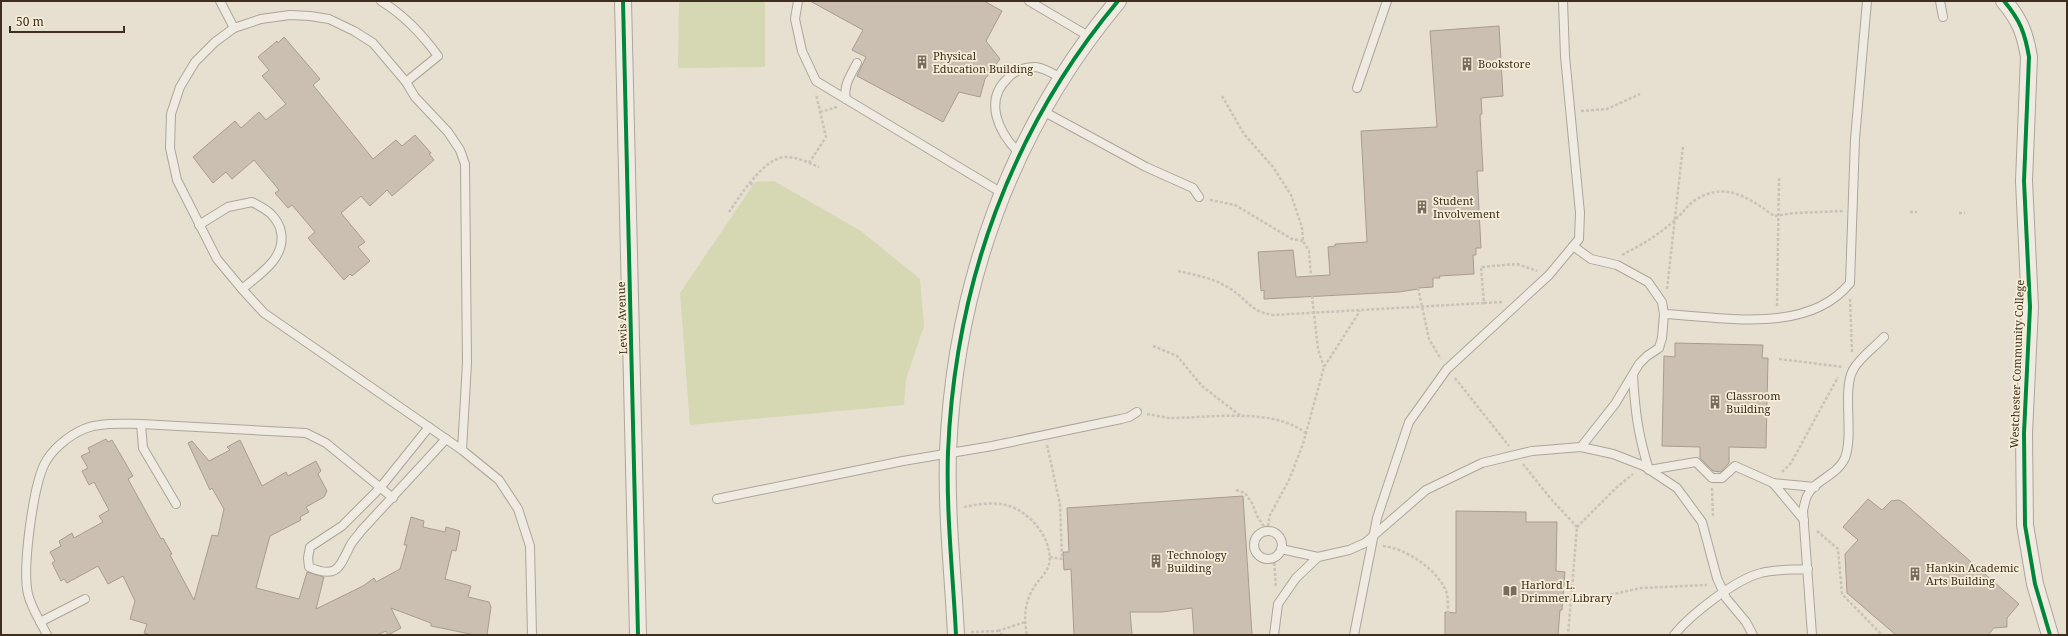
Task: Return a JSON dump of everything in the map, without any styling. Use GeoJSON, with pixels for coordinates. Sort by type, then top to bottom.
{"type":"FeatureCollection","features":[{"type":"Feature","properties":{"kind":"street","name":"Lewis Avenue"},"geometry":{"type":"LineString","coordinates":[[623,1],[638,635]]}},
{"type":"Feature","properties":{"kind":"street"},"geometry":{"type":"LineString","coordinates":[[960,634],[948,508],[948,454],[956,367],[971,287],[1002,193],[1019,153],[1041,110],[1061,78],[1118,1]]}},
{"type":"Feature","properties":{"kind":"street","name":"Westchester Community College"},"geometry":{"type":"LineString","coordinates":[[2004,1],[2019,20],[2026,38],[2029,57],[2024,181],[2030,307],[2024,433],[2025,525],[2035,584],[2050,635]]}},
{"type":"Feature","properties":{"kind":"lane"},"geometry":{"type":"LineString","coordinates":[[220,1],[234,28]]}},
{"type":"Feature","properties":{"kind":"lane"},"geometry":{"type":"LineString","coordinates":[[381,1],[395,9],[413,26],[438,56],[406,82]]}},
{"type":"Feature","properties":{"kind":"lane"},"geometry":{"type":"LineString","coordinates":[[798,1],[795,19],[802,51],[816,81],[1002,193]]}},
{"type":"Feature","properties":{"kind":"lane"},"geometry":{"type":"LineString","coordinates":[[1029,1],[1090,37]]}},
{"type":"Feature","properties":{"kind":"lane"},"geometry":{"type":"LineString","coordinates":[[1357,88],[1387,1]]}},
{"type":"Feature","properties":{"kind":"lane"},"geometry":{"type":"LineString","coordinates":[[1354,635],[1377,518],[1409,422],[1447,369],[1549,275],[1579,239],[1580,213],[1565,56],[1563,1]]}},
{"type":"Feature","properties":{"kind":"lane"},"geometry":{"type":"LineString","coordinates":[[1664,314],[1777,319],[1821,307],[1840,296],[1850,283],[1852,260],[1855,139],[1867,1]]}},
{"type":"Feature","properties":{"kind":"lane"},"geometry":{"type":"LineString","coordinates":[[1940,1],[1943,17]]}},
{"type":"Feature","properties":{"kind":"lane"},"geometry":{"type":"LineString","coordinates":[[462,450],[467,363],[465,164],[460,150],[448,132],[415,97],[406,82],[373,43],[354,30],[329,19],[290,15],[261,19],[234,28],[215,42],[195,62],[180,87],[171,114],[170,148],[177,180],[199,225],[217,259],[264,313],[462,450],[499,480],[518,509],[530,546],[532,635]]}},
{"type":"Feature","properties":{"kind":"lane"},"geometry":{"type":"LineString","coordinates":[[846,99],[845,92],[847,82],[857,63]]}},
{"type":"Feature","properties":{"kind":"lane"},"geometry":{"type":"LineString","coordinates":[[1019,153],[1008,142],[997,120],[995,107],[997,94],[1001,84],[1012,74],[1023,68],[1037,67],[1061,78]]}},
{"type":"Feature","properties":{"kind":"lane"},"geometry":{"type":"LineString","coordinates":[[1041,110],[1146,167],[1193,188],[1199,197]]}},
{"type":"Feature","properties":{"kind":"lane"},"geometry":{"type":"LineString","coordinates":[[199,225],[228,207],[252,202],[271,214],[280,226],[283,241],[278,255],[269,266],[242,289]]}},
{"type":"Feature","properties":{"kind":"lane"},"geometry":{"type":"LineString","coordinates":[[1573,246],[1591,259],[1617,265],[1648,282],[1662,302],[1664,314],[1662,338],[1659,348],[1647,356],[1615,404],[1580,447]]}},
{"type":"Feature","properties":{"kind":"lane"},"geometry":{"type":"LineString","coordinates":[[1812,635],[1803,511],[1807,495],[1839,469],[1845,457],[1848,445],[1849,386],[1852,371],[1860,360],[1884,337]]}},
{"type":"Feature","properties":{"kind":"lane"},"geometry":{"type":"LineString","coordinates":[[1633,375],[1635,418],[1646,468]]}},
{"type":"Feature","properties":{"kind":"lane"},"geometry":{"type":"LineString","coordinates":[[717,499],[903,461],[948,454],[1045,435],[1130,417],[1137,412]]}},
{"type":"Feature","properties":{"kind":"lane"},"geometry":{"type":"LineString","coordinates":[[47,635],[28,595],[26,564],[37,483],[44,464],[55,448],[84,429],[117,424],[141,424],[306,433],[326,442],[393,498]]}},
{"type":"Feature","properties":{"kind":"lane"},"geometry":{"type":"LineString","coordinates":[[141,424],[143,448],[176,504]]}},
{"type":"Feature","properties":{"kind":"lane"},"geometry":{"type":"LineString","coordinates":[[429,427],[380,488],[342,526],[310,547],[308,558],[309,567],[322,572],[333,572],[341,566],[351,545],[361,531],[446,439]]}},
{"type":"Feature","properties":{"kind":"lane"},"geometry":{"type":"LineString","coordinates":[[1281,549],[1318,557],[1349,550],[1373,541],[1426,490],[1482,463],[1532,451],[1580,447],[1613,454],[1646,468],[1677,488],[1702,522],[1726,598],[1746,622],[1753,635]]}},
{"type":"Feature","properties":{"kind":"lane"},"geometry":{"type":"LineString","coordinates":[[1646,468],[1696,462],[1712,478],[1722,478],[1736,466],[1773,483],[1815,487]]}},
{"type":"Feature","properties":{"kind":"lane"},"geometry":{"type":"LineString","coordinates":[[1773,483],[1804,520]]}},
{"type":"Feature","properties":{"kind":"lane"},"geometry":{"type":"LineString","coordinates":[[1267,531],[1279,536],[1281,549],[1274,558],[1269,559],[1261,557],[1255,550],[1256,538],[1259,534],[1267,531]]}},
{"type":"Feature","properties":{"kind":"lane"},"geometry":{"type":"LineString","coordinates":[[1274,635],[1278,604],[1296,578],[1318,557]]}},
{"type":"Feature","properties":{"kind":"lane"},"geometry":{"type":"LineString","coordinates":[[1674,635],[1681,626],[1722,588],[1760,573],[1808,569]]}},
{"type":"Feature","properties":{"kind":"lane"},"geometry":{"type":"LineString","coordinates":[[40,622],[85,598]]}},
{"type":"Feature","properties":{"kind":"path"},"geometry":{"type":"LineString","coordinates":[[809,163],[826,137],[815,92],[816,81]]}},
{"type":"Feature","properties":{"kind":"path"},"geometry":{"type":"LineString","coordinates":[[1570,112],[1607,109],[1640,94]]}},
{"type":"Feature","properties":{"kind":"path"},"geometry":{"type":"LineString","coordinates":[[1222,96],[1244,134],[1273,167],[1291,195],[1302,227],[1303,241],[1309,251],[1311,276]]}},
{"type":"Feature","properties":{"kind":"path"},"geometry":{"type":"LineString","coordinates":[[1662,302],[1667,295],[1683,146]]}},
{"type":"Feature","properties":{"kind":"path"},"geometry":{"type":"LineString","coordinates":[[729,212],[750,183],[769,164],[785,157],[819,167]]}},
{"type":"Feature","properties":{"kind":"path"},"geometry":{"type":"LineString","coordinates":[[1777,319],[1778,215],[1780,178]]}},
{"type":"Feature","properties":{"kind":"path"},"geometry":{"type":"LineString","coordinates":[[1603,261],[1618,257],[1647,243],[1674,221],[1696,199],[1710,193],[1724,191],[1748,197],[1774,216],[1795,213],[1853,211]]}},
{"type":"Feature","properties":{"kind":"path"},"geometry":{"type":"LineString","coordinates":[[1199,197],[1235,204],[1292,239],[1303,241]]}},
{"type":"Feature","properties":{"kind":"path"},"geometry":{"type":"LineString","coordinates":[[1910,212],[1917,212]]}},
{"type":"Feature","properties":{"kind":"path"},"geometry":{"type":"LineString","coordinates":[[1959,213],[1965,213]]}},
{"type":"Feature","properties":{"kind":"path"},"geometry":{"type":"LineString","coordinates":[[1178,271],[1221,283],[1231,288],[1261,314],[1422,308],[1484,303],[1481,267],[1517,264],[1549,275]]}},
{"type":"Feature","properties":{"kind":"path"},"geometry":{"type":"LineString","coordinates":[[1850,283],[1852,355]]}},
{"type":"Feature","properties":{"kind":"path"},"geometry":{"type":"LineString","coordinates":[[1418,288],[1429,339],[1447,369],[1551,499],[1577,527]]}},
{"type":"Feature","properties":{"kind":"path"},"geometry":{"type":"LineString","coordinates":[[1312,296],[1318,349],[1324,367]]}},
{"type":"Feature","properties":{"kind":"path"},"geometry":{"type":"LineString","coordinates":[[1267,531],[1270,516],[1289,480],[1307,433],[1324,367],[1360,311]]}},
{"type":"Feature","properties":{"kind":"path"},"geometry":{"type":"LineString","coordinates":[[1153,346],[1177,356],[1202,386],[1242,417]]}},
{"type":"Feature","properties":{"kind":"path"},"geometry":{"type":"LineString","coordinates":[[1778,360],[1843,367]]}},
{"type":"Feature","properties":{"kind":"path"},"geometry":{"type":"LineString","coordinates":[[1773,483],[1791,463],[1843,367],[1848,361]]}},
{"type":"Feature","properties":{"kind":"path"},"geometry":{"type":"LineString","coordinates":[[1137,412],[1167,418],[1205,415],[1266,418],[1296,424],[1307,433]]}},
{"type":"Feature","properties":{"kind":"path"},"geometry":{"type":"LineString","coordinates":[[1045,435],[1060,504],[1062,559],[1050,557]]}},
{"type":"Feature","properties":{"kind":"path"},"geometry":{"type":"LineString","coordinates":[[1568,635],[1577,527],[1616,488],[1646,468]]}},
{"type":"Feature","properties":{"kind":"path"},"geometry":{"type":"LineString","coordinates":[[1236,490],[1245,493],[1267,531]]}},
{"type":"Feature","properties":{"kind":"path"},"geometry":{"type":"LineString","coordinates":[[957,508],[993,504],[1007,505],[1023,513],[1037,527],[1048,542],[1050,557],[1049,566],[1034,587],[1024,610],[1026,635]]}},
{"type":"Feature","properties":{"kind":"path"},"geometry":{"type":"LineString","coordinates":[[1804,520],[1838,550],[1842,594],[1882,635]]}},
{"type":"Feature","properties":{"kind":"path"},"geometry":{"type":"LineString","coordinates":[[1373,541],[1410,554],[1432,572],[1446,593],[1448,613]]}},
{"type":"Feature","properties":{"kind":"path"},"geometry":{"type":"LineString","coordinates":[[1274,558],[1278,604]]}},
{"type":"Feature","properties":{"kind":"path"},"geometry":{"type":"LineString","coordinates":[[1571,599],[1591,599],[1641,588],[1722,588]]}},
{"type":"Feature","properties":{"kind":"path"},"geometry":{"type":"LineString","coordinates":[[960,634],[998,631],[1025,622]]}},
{"type":"Feature","properties":{"kind":"path"},"geometry":{"type":"LineString","coordinates":[[988,635],[990,631]]}},
{"type":"Feature","properties":{"kind":"path"},"geometry":{"type":"LineString","coordinates":[[998,631],[1002,635]]}},
{"type":"Feature","properties":{"kind":"green space"},"geometry":{"type":"Polygon","coordinates":[[[679,1],[765,1],[765,67],[678,68],[679,1]]]}},
{"type":"Feature","properties":{"kind":"green space"},"geometry":{"type":"Polygon","coordinates":[[[774,181],[861,231],[920,279],[924,326],[906,379],[904,405],[690,425],[680,293],[755,182],[774,181]]]}},
{"type":"Feature","properties":{"kind":"building","name":"Physical Education Building"},"geometry":{"type":"Polygon","coordinates":[[[810,1],[984,1],[1002,11],[986,41],[1000,59],[985,79],[980,97],[959,92],[943,122],[857,76],[866,57],[852,50],[863,30],[810,1]]]}},
{"type":"Feature","properties":{"kind":"building","name":"Student Involvement"},"geometry":{"type":"Polygon","coordinates":[[[1499,26],[1503,96],[1481,98],[1482,114],[1480,115],[1483,171],[1477,171],[1481,248],[1476,248],[1476,255],[1473,255],[1474,274],[1439,276],[1440,278],[1433,278],[1433,287],[1399,292],[1264,299],[1264,290],[1261,291],[1258,252],[1293,250],[1296,277],[1330,275],[1328,247],[1335,246],[1335,244],[1367,242],[1361,131],[1437,127],[1430,31],[1499,26]]]}},
{"type":"Feature","properties":{"kind":"building"},"geometry":{"type":"Polygon","coordinates":[[[284,37],[320,79],[313,85],[373,159],[396,140],[402,146],[415,135],[431,153],[429,154],[434,160],[392,196],[387,190],[370,206],[361,196],[341,213],[365,242],[358,247],[370,261],[352,276],[350,274],[344,280],[308,238],[315,232],[292,205],[288,208],[275,193],[279,190],[254,160],[232,179],[226,172],[213,183],[193,157],[235,121],[241,128],[259,112],[266,120],[286,104],[262,76],[269,70],[258,57],[284,37]]]}},
{"type":"Feature","properties":{"kind":"building","name":"Classroom Building"},"geometry":{"type":"Polygon","coordinates":[[[1675,343],[1763,345],[1762,358],[1768,358],[1766,448],[1729,447],[1729,463],[1721,472],[1713,471],[1700,458],[1700,447],[1662,446],[1664,356],[1675,357],[1675,343]]]}},
{"type":"Feature","properties":{"kind":"building"},"geometry":{"type":"Polygon","coordinates":[[[106,439],[108,442],[112,440],[133,476],[128,479],[161,539],[163,538],[172,554],[170,555],[194,600],[212,535],[218,536],[224,509],[212,488],[210,490],[188,443],[192,441],[209,461],[230,450],[227,447],[240,440],[262,486],[286,472],[288,476],[316,461],[321,471],[318,474],[327,491],[324,497],[306,507],[309,512],[300,517],[301,520],[270,536],[256,588],[299,599],[307,572],[324,577],[316,609],[363,586],[374,578],[376,582],[400,569],[407,545],[404,545],[411,517],[424,521],[423,527],[445,532],[446,527],[460,531],[456,551],[452,550],[445,579],[471,586],[468,597],[489,602],[491,607],[487,635],[475,635],[431,626],[431,623],[391,608],[401,628],[388,635],[386,631],[377,635],[151,635],[144,633],[147,624],[130,619],[135,601],[123,576],[108,584],[98,566],[67,583],[64,579],[61,581],[52,563],[55,561],[50,552],[61,546],[59,541],[72,533],[74,538],[103,522],[99,516],[109,510],[94,482],[89,485],[82,471],[88,468],[81,456],[90,452],[88,448],[106,439]]]}},
{"type":"Feature","properties":{"kind":"building","name":"Technology Building"},"geometry":{"type":"Polygon","coordinates":[[[1243,496],[1252,635],[1194,635],[1192,608],[1162,612],[1130,612],[1132,635],[1074,635],[1071,569],[1064,570],[1063,552],[1069,552],[1067,508],[1243,496]]]}},
{"type":"Feature","properties":{"kind":"building","name":"Hankin Academic Arts Building"},"geometry":{"type":"Polygon","coordinates":[[[1868,499],[1882,510],[1891,501],[1899,500],[1904,503],[2019,604],[2007,618],[2007,627],[1994,628],[1988,635],[1896,635],[1847,593],[1845,554],[1858,540],[1843,527],[1868,499]]]}},
{"type":"Feature","properties":{"kind":"building","name":"Harlord L. Drimmer Library"},"geometry":{"type":"Polygon","coordinates":[[[1456,511],[1526,512],[1526,522],[1557,522],[1556,571],[1565,572],[1562,610],[1560,610],[1558,635],[1445,635],[1445,612],[1456,613],[1456,511]]]}},
{"type":"Feature","properties":{"kind":"cycle path"},"geometry":{"type":"LineString","coordinates":[[623,1],[638,635]]}},
{"type":"Feature","properties":{"kind":"cycle path"},"geometry":{"type":"LineString","coordinates":[[956,635],[949,521],[948,452],[953,390],[962,329],[977,270],[996,212],[1019,156],[1047,102],[1080,50],[1118,1]]}},
{"type":"Feature","properties":{"kind":"cycle path"},"geometry":{"type":"LineString","coordinates":[[2004,1],[2014,14],[2021,27],[2026,41],[2029,57],[2024,181],[2030,307],[2024,433],[2025,525],[2035,584],[2050,635]]}},
{"type":"Feature","properties":{"kind":"place","name":"Physical Education Building"},"geometry":{"type":"Point","coordinates":[922,62]}},
{"type":"Feature","properties":{"kind":"place","name":"Bookstore"},"geometry":{"type":"Point","coordinates":[1467,64]}},
{"type":"Feature","properties":{"kind":"place","name":"Student Involvement"},"geometry":{"type":"Point","coordinates":[1422,207]}},
{"type":"Feature","properties":{"kind":"place","name":"Classroom Building"},"geometry":{"type":"Point","coordinates":[1715,402]}},
{"type":"Feature","properties":{"kind":"place","name":"Technology Building"},"geometry":{"type":"Point","coordinates":[1156,561]}},
{"type":"Feature","properties":{"kind":"place","name":"Hankin Academic Arts Building"},"geometry":{"type":"Point","coordinates":[1915,574]}},
{"type":"Feature","properties":{"kind":"place","name":"Harlord L. Drimmer Library"},"geometry":{"type":"Point","coordinates":[1510,591]}}]}
